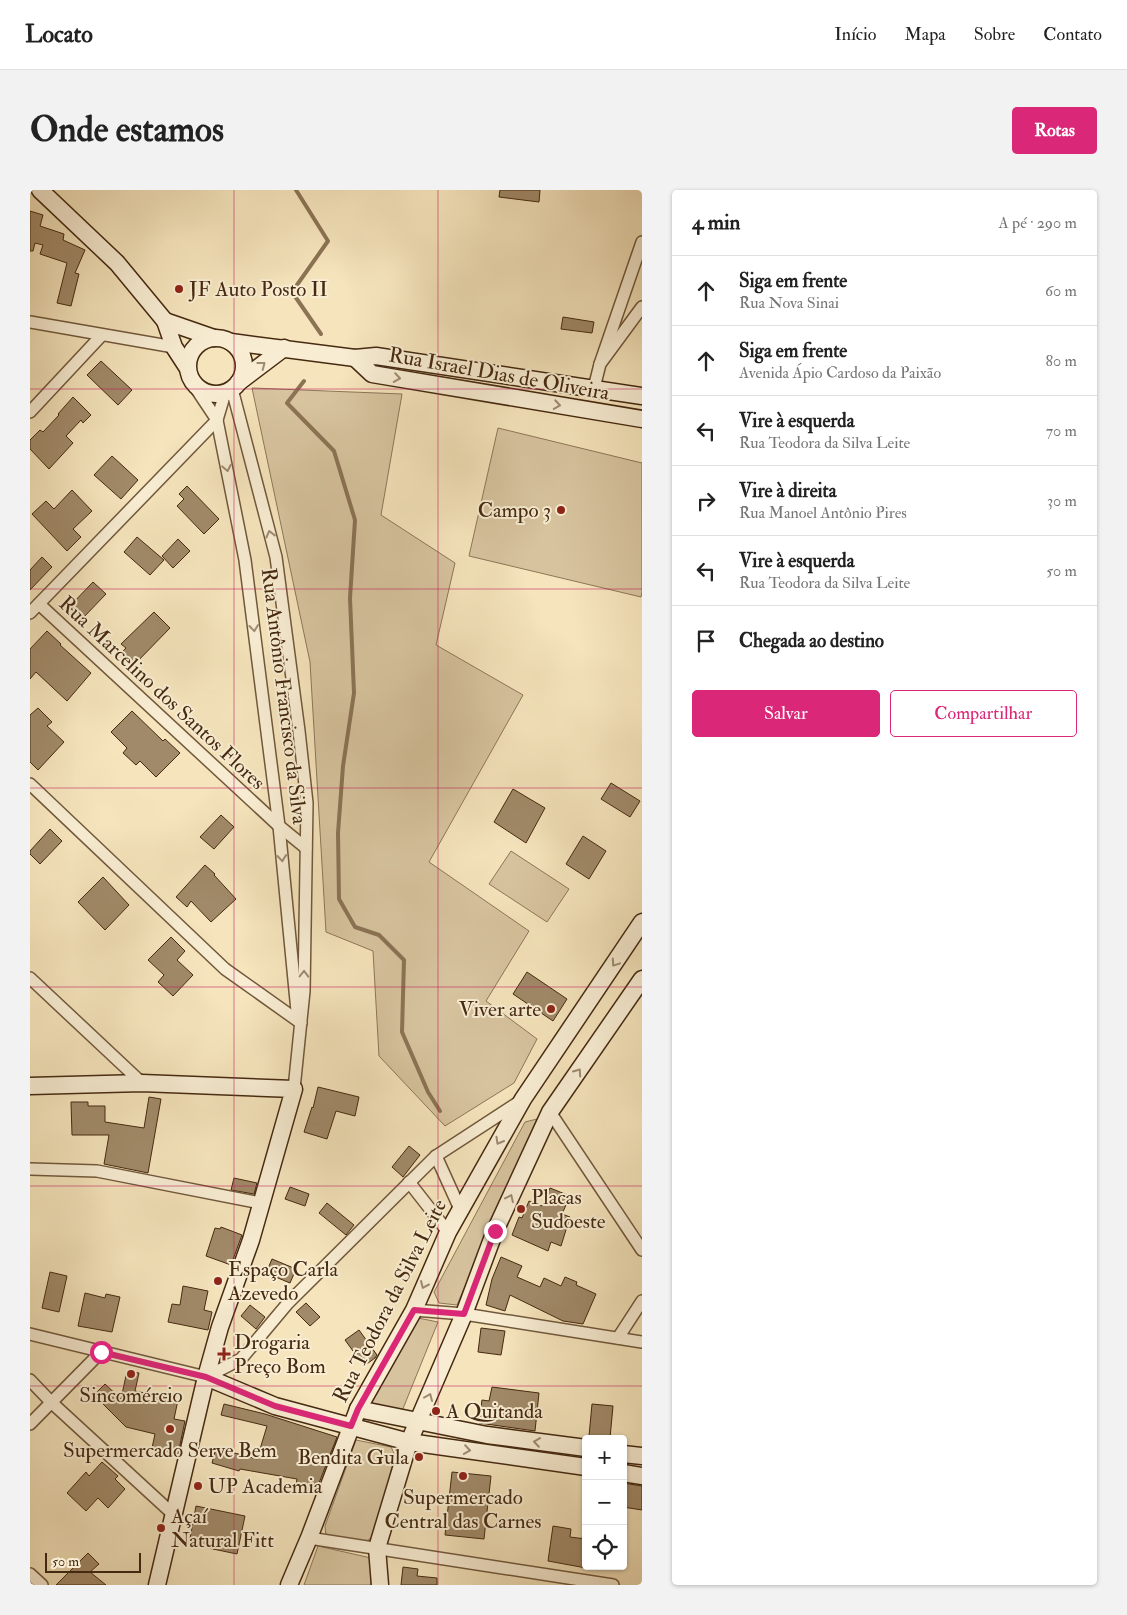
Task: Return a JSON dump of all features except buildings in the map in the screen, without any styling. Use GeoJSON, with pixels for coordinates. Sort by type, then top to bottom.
{"type":"FeatureCollection","features":[{"type":"Feature","properties":{"kind":"main road"},"geometry":{"type":"LineString","coordinates":[[40,190],[117,263],[165,321],[174,347],[187,367],[193,384],[207,394],[232,388],[284,348]]}},
{"type":"Feature","properties":{"kind":"main road"},"geometry":{"type":"LineString","coordinates":[[165,321],[231,342],[242,356],[243,374],[232,388]]}},
{"type":"Feature","properties":{"kind":"main road"},"geometry":{"type":"LineString","coordinates":[[187,367],[192,350],[205,340],[214,338]]}},
{"type":"Feature","properties":{"kind":"main road","name":"Rua Israel Dias de Oliveira"},"geometry":{"type":"LineString","coordinates":[[231,342],[355,358],[376,356],[642,396]]}},
{"type":"Feature","properties":{"kind":"main road","name":"Rua Israel Dias de Oliveira"},"geometry":{"type":"LineString","coordinates":[[355,358],[372,374],[642,419]]}},
{"type":"Feature","properties":{"kind":"main road"},"geometry":{"type":"LineString","coordinates":[[590,410],[594,388]]}},
{"type":"Feature","properties":{"kind":"main road","name":"Rua Teodora da Silva Leite"},"geometry":{"type":"LineString","coordinates":[[289,1585],[358,1409],[414,1310],[460,1209],[523,1099],[642,922]]}},
{"type":"Feature","properties":{"kind":"main road"},"geometry":{"type":"LineString","coordinates":[[380,1585],[377,1548],[409,1442],[464,1314],[495,1231],[550,1112],[642,979]]}},
{"type":"Feature","properties":{"kind":"main road"},"geometry":{"type":"LineString","coordinates":[[30,1086],[142,1083],[294,1089]]}},
{"type":"Feature","properties":{"kind":"main road","name":"Rua Antônio Francisco da Silva"},"geometry":{"type":"LineString","coordinates":[[156,1585],[206,1377],[220,1327],[251,1240],[294,1089]]}},
{"type":"Feature","properties":{"kind":"main road"},"geometry":{"type":"LineString","coordinates":[[206,1377],[275,1406],[409,1442],[582,1467]]}},
{"type":"Feature","properties":{"kind":"main road"},"geometry":{"type":"LineString","coordinates":[[358,1409],[487,1435],[582,1447]]}},
{"type":"Feature","properties":{"kind":"main road"},"geometry":{"type":"LineString","coordinates":[[627,1454],[642,1456]]}},
{"type":"Feature","properties":{"kind":"main road"},"geometry":{"type":"LineString","coordinates":[[627,1474],[642,1476]]}},
{"type":"Feature","properties":{"kind":"street"},"geometry":{"type":"LineString","coordinates":[[594,388],[600,364],[642,242]]}},
{"type":"Feature","properties":{"kind":"street"},"geometry":{"type":"LineString","coordinates":[[600,364],[642,307]]}},
{"type":"Feature","properties":{"kind":"street"},"geometry":{"type":"LineString","coordinates":[[30,322],[101,336],[174,347]]}},
{"type":"Feature","properties":{"kind":"street"},"geometry":{"type":"LineString","coordinates":[[30,412],[101,336]]}},
{"type":"Feature","properties":{"kind":"street","name":"Rua Antônio Francisco da Silva"},"geometry":{"type":"LineString","coordinates":[[193,384],[217,420],[246,560],[279,826],[296,1008],[301,1023]]}},
{"type":"Feature","properties":{"kind":"street"},"geometry":{"type":"LineString","coordinates":[[30,613],[217,420],[232,388]]}},
{"type":"Feature","properties":{"kind":"street","name":"Rua Antônio Francisco da Silva"},"geometry":{"type":"LineString","coordinates":[[232,388],[276,557],[299,731],[306,803],[304,991],[294,1089]]}},
{"type":"Feature","properties":{"kind":"street","name":"Rua Marcelino dos Santos Flores"},"geometry":{"type":"LineString","coordinates":[[39,604],[279,826],[306,848]]}},
{"type":"Feature","properties":{"kind":"street"},"geometry":{"type":"LineString","coordinates":[[30,784],[225,969],[301,1023]]}},
{"type":"Feature","properties":{"kind":"street"},"geometry":{"type":"LineString","coordinates":[[30,978],[142,1083]]}},
{"type":"Feature","properties":{"kind":"street"},"geometry":{"type":"LineString","coordinates":[[30,1334],[206,1377],[241,1359],[288,1303],[436,1156],[523,1099]]}},
{"type":"Feature","properties":{"kind":"street"},"geometry":{"type":"LineString","coordinates":[[550,1112],[642,1250]]}},
{"type":"Feature","properties":{"kind":"street"},"geometry":{"type":"LineString","coordinates":[[436,1156],[460,1209]]}},
{"type":"Feature","properties":{"kind":"street"},"geometry":{"type":"LineString","coordinates":[[30,1170],[97,1171],[261,1203]]}},
{"type":"Feature","properties":{"kind":"street"},"geometry":{"type":"LineString","coordinates":[[409,1182],[448,1232]]}},
{"type":"Feature","properties":{"kind":"street"},"geometry":{"type":"LineString","coordinates":[[618,1338],[642,1301]]}},
{"type":"Feature","properties":{"kind":"street"},"geometry":{"type":"LineString","coordinates":[[414,1310],[464,1314],[642,1342]]}},
{"type":"Feature","properties":{"kind":"street"},"geometry":{"type":"LineString","coordinates":[[30,1424],[101,1352]]}},
{"type":"Feature","properties":{"kind":"street"},"geometry":{"type":"LineString","coordinates":[[30,1380],[51,1402],[174,1515]]}},
{"type":"Feature","properties":{"kind":"street"},"geometry":{"type":"LineString","coordinates":[[309,1538],[377,1548],[542,1580],[613,1585]]}},
{"type":"Feature","properties":{"kind":"street"},"geometry":{"type":"LineString","coordinates":[[30,1574],[42,1585]]}},
{"type":"Feature","properties":{"kind":"shaded area"},"geometry":{"type":"Polygon","coordinates":[[[252,388],[402,394],[381,515],[455,563],[436,645],[523,695],[429,862],[529,931],[486,1001],[537,1039],[514,1083],[445,1126],[379,1056],[373,951],[326,932],[310,662],[252,388]]]}},
{"type":"Feature","properties":{"kind":"shaded area","name":"Campo 3"},"geometry":{"type":"Polygon","coordinates":[[[498,428],[642,463],[641,597],[469,556],[498,428]]]}},
{"type":"Feature","properties":{"kind":"shaded area"},"geometry":{"type":"Polygon","coordinates":[[[511,851],[569,889],[547,922],[489,884],[511,851]]]}},
{"type":"Feature","properties":{"kind":"shaded area"},"geometry":{"type":"Polygon","coordinates":[[[537,1119],[457,1305],[439,1303],[434,1292],[525,1122],[537,1119]]]}},
{"type":"Feature","properties":{"kind":"shaded area"},"geometry":{"type":"Polygon","coordinates":[[[413,1317],[438,1322],[400,1416],[362,1408],[413,1317]]]}},
{"type":"Feature","properties":{"kind":"shaded area"},"geometry":{"type":"Polygon","coordinates":[[[356,1440],[391,1447],[395,1455],[375,1535],[365,1542],[326,1536],[325,1526],[356,1440]]]}},
{"type":"Feature","properties":{"kind":"shaded area"},"geometry":{"type":"Polygon","coordinates":[[[318,1546],[371,1558],[371,1585],[304,1585],[318,1546]]]}},
{"type":"Feature","properties":{"kind":"waterway"},"geometry":{"type":"LineString","coordinates":[[296,190],[328,241],[292,292],[321,334]]}},
{"type":"Feature","properties":{"kind":"waterway"},"geometry":{"type":"LineString","coordinates":[[304,381],[287,403],[334,451],[355,520],[350,598],[354,693],[343,766],[338,833],[339,899],[355,927],[379,935],[404,960],[402,1032],[428,1092],[440,1111]]}},
{"type":"Feature","properties":{"kind":"place","name":"JF Auto Posto II"},"geometry":{"type":"Point","coordinates":[179,289]}},
{"type":"Feature","properties":{"kind":"place","name":"Campo 3"},"geometry":{"type":"Point","coordinates":[561,510]}},
{"type":"Feature","properties":{"kind":"place","name":"Viver arte"},"geometry":{"type":"Point","coordinates":[551,1009]}},
{"type":"Feature","properties":{"kind":"place","name":"Placas Sudoeste"},"geometry":{"type":"Point","coordinates":[521,1209]}},
{"type":"Feature","properties":{"kind":"place","name":"Espaço Carla Azevedo"},"geometry":{"type":"Point","coordinates":[218,1281]}},
{"type":"Feature","properties":{"kind":"place","name":"Drogaria Preço Bom"},"geometry":{"type":"Point","coordinates":[224,1354]}},
{"type":"Feature","properties":{"kind":"place","name":"Sincomércio"},"geometry":{"type":"Point","coordinates":[131,1374]}},
{"type":"Feature","properties":{"kind":"place","name":"A Quitanda"},"geometry":{"type":"Point","coordinates":[436,1411]}},
{"type":"Feature","properties":{"kind":"place","name":"Supermercado Serve Bem"},"geometry":{"type":"Point","coordinates":[170,1429]}},
{"type":"Feature","properties":{"kind":"place","name":"Bendita Gula"},"geometry":{"type":"Point","coordinates":[419,1457]}},
{"type":"Feature","properties":{"kind":"place","name":"Supermercado Central das Carnes"},"geometry":{"type":"Point","coordinates":[463,1476]}},
{"type":"Feature","properties":{"kind":"place","name":"UP Academia"},"geometry":{"type":"Point","coordinates":[198,1486]}},
{"type":"Feature","properties":{"kind":"place","name":"Açaí Natural Fitt"},"geometry":{"type":"Point","coordinates":[161,1528]}},
{"type":"Feature","properties":{"kind":"route"},"geometry":{"type":"LineString","coordinates":[[101,1352],[206,1377],[275,1406],[351,1426],[358,1409],[414,1310],[464,1314],[495,1231]]}}]}
